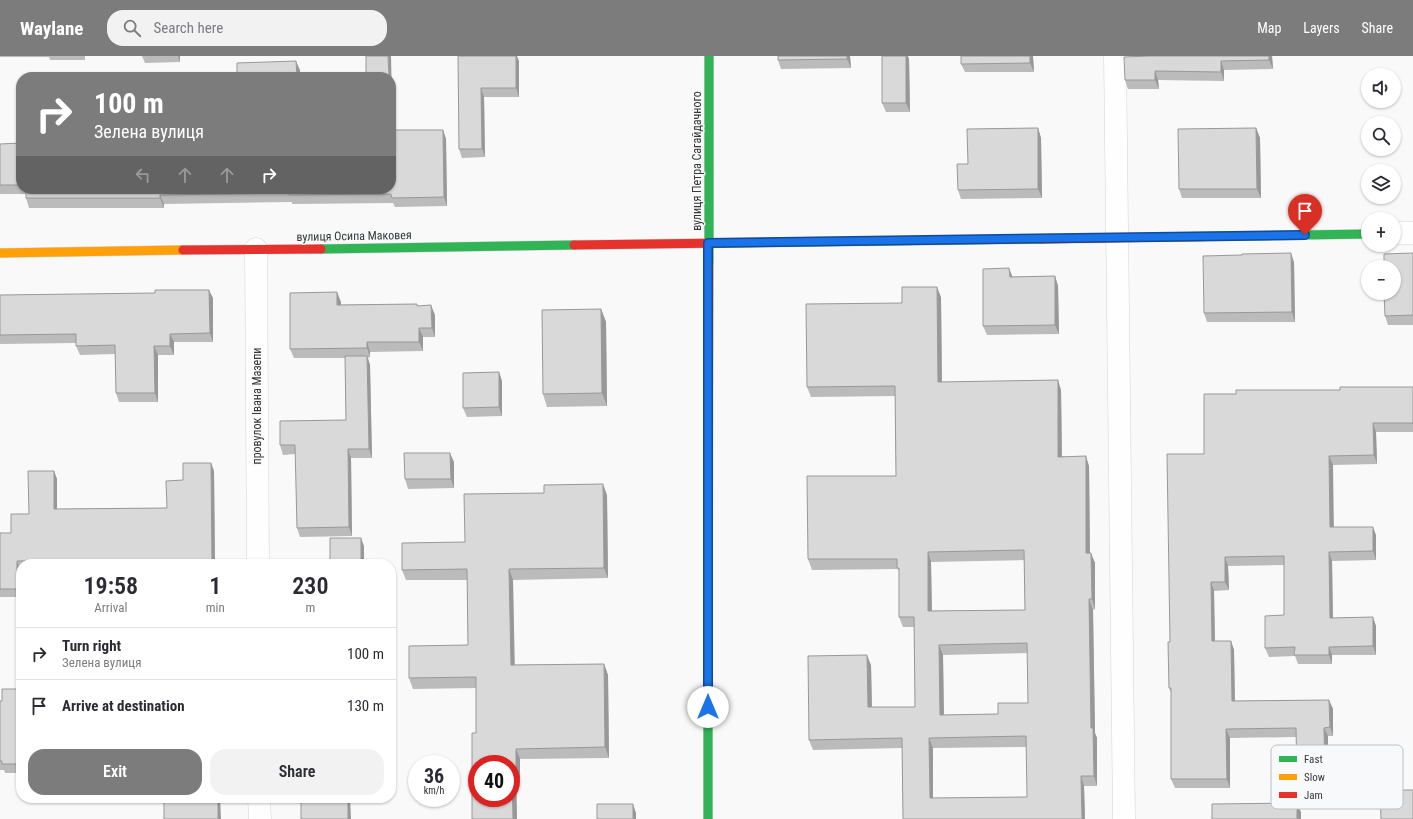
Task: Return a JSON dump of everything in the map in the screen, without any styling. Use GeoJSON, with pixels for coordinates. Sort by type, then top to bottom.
{"type":"FeatureCollection","features":[{"type":"Feature","properties":{"kind":"street","name":"вулиця Петра Сагайдачного"},"geometry":{"type":"LineString","coordinates":[[708,819],[709,56]]}},
{"type":"Feature","properties":{"kind":"street"},"geometry":{"type":"LineString","coordinates":[[1116,56],[1124,819]]}},
{"type":"Feature","properties":{"kind":"street"},"geometry":{"type":"LineString","coordinates":[[1401,234],[1413,233]]}},
{"type":"Feature","properties":{"kind":"street","name":"вулиця Осипа Маковея"},"geometry":{"type":"LineString","coordinates":[[0,253],[1361,234]]}},
{"type":"Feature","properties":{"kind":"street","name":"провулок Івана Мазепи"},"geometry":{"type":"LineString","coordinates":[[256,249],[258,559]]}},
{"type":"Feature","properties":{"kind":"street"},"geometry":{"type":"LineString","coordinates":[[260,803],[260,819]]}},
{"type":"Feature","properties":{"kind":"building"},"geometry":{"type":"Polygon","coordinates":[[[366,56],[388,56],[389,72],[366,72],[366,56]]]}},
{"type":"Feature","properties":{"kind":"building"},"geometry":{"type":"Polygon","coordinates":[[[458,56],[516,56],[516,88],[481,88],[482,149],[459,149],[458,56]]]}},
{"type":"Feature","properties":{"kind":"building"},"geometry":{"type":"Polygon","coordinates":[[[778,56],[847,56],[847,59],[778,60],[778,56]]]}},
{"type":"Feature","properties":{"kind":"building"},"geometry":{"type":"Polygon","coordinates":[[[882,56],[906,56],[906,103],[882,103],[882,56]]]}},
{"type":"Feature","properties":{"kind":"building"},"geometry":{"type":"Polygon","coordinates":[[[961,56],[1030,56],[1030,63],[961,64],[961,56]]]}},
{"type":"Feature","properties":{"kind":"building"},"geometry":{"type":"Polygon","coordinates":[[[1269,56],[1269,60],[1221,61],[1221,72],[1155,71],[1155,80],[1125,80],[1124,57],[1269,56]]]}},
{"type":"Feature","properties":{"kind":"building"},"geometry":{"type":"Polygon","coordinates":[[[296,61],[297,72],[237,72],[237,63],[296,61]]]}},
{"type":"Feature","properties":{"kind":"building"},"geometry":{"type":"Polygon","coordinates":[[[1038,128],[1038,189],[958,190],[957,164],[968,164],[967,129],[1038,128]]]}},
{"type":"Feature","properties":{"kind":"building"},"geometry":{"type":"Polygon","coordinates":[[[1256,128],[1257,189],[1179,189],[1178,129],[1256,128]]]}},
{"type":"Feature","properties":{"kind":"building"},"geometry":{"type":"Polygon","coordinates":[[[396,130],[443,130],[444,197],[392,198],[391,194],[396,194],[396,130]]]}},
{"type":"Feature","properties":{"kind":"building"},"geometry":{"type":"Polygon","coordinates":[[[16,143],[16,185],[0,185],[0,144],[16,143]]]}},
{"type":"Feature","properties":{"kind":"building"},"geometry":{"type":"Polygon","coordinates":[[[26,194],[224,194],[160,195],[160,198],[26,198],[26,194]]]}},
{"type":"Feature","properties":{"kind":"building"},"geometry":{"type":"Polygon","coordinates":[[[289,194],[391,194],[289,195],[289,194]]]}},
{"type":"Feature","properties":{"kind":"building"},"geometry":{"type":"Polygon","coordinates":[[[1291,253],[1292,312],[1204,313],[1203,256],[1291,253]]]}},
{"type":"Feature","properties":{"kind":"building"},"geometry":{"type":"Polygon","coordinates":[[[1413,253],[1413,315],[1385,316],[1384,300],[1401,300],[1401,260],[1384,260],[1384,254],[1413,253]]]}},
{"type":"Feature","properties":{"kind":"building"},"geometry":{"type":"Polygon","coordinates":[[[1009,268],[1010,277],[1055,276],[1055,325],[983,326],[983,269],[1009,268]]]}},
{"type":"Feature","properties":{"kind":"building"},"geometry":{"type":"Polygon","coordinates":[[[902,287],[937,287],[938,382],[1058,380],[1058,457],[1086,456],[1086,553],[1091,553],[1092,599],[1089,599],[1091,728],[1093,728],[1094,776],[1081,776],[1082,819],[903,819],[902,738],[809,740],[808,656],[867,655],[868,707],[915,707],[914,617],[899,617],[899,568],[897,568],[897,559],[808,559],[807,476],[896,476],[895,386],[807,387],[806,304],[902,303],[902,287]],[[1024,550],[928,552],[928,611],[1025,610],[1024,550]],[[1027,643],[939,645],[940,715],[998,714],[998,703],[1028,703],[1027,643]],[[1026,736],[929,738],[930,798],[1027,797],[1026,736]]]}},
{"type":"Feature","properties":{"kind":"building"},"geometry":{"type":"Polygon","coordinates":[[[155,290],[209,290],[210,333],[170,334],[170,346],[154,346],[155,393],[116,393],[115,345],[76,346],[76,334],[0,335],[0,295],[155,293],[155,290]]]}},
{"type":"Feature","properties":{"kind":"building"},"geometry":{"type":"Polygon","coordinates":[[[337,292],[337,305],[431,305],[432,328],[419,328],[419,342],[367,342],[367,348],[290,349],[290,293],[337,292]]]}},
{"type":"Feature","properties":{"kind":"building"},"geometry":{"type":"Polygon","coordinates":[[[601,309],[602,393],[543,394],[542,310],[601,309]]]}},
{"type":"Feature","properties":{"kind":"building"},"geometry":{"type":"Polygon","coordinates":[[[345,356],[367,356],[369,449],[348,449],[349,527],[297,528],[295,445],[280,445],[280,421],[346,420],[345,356]]]}},
{"type":"Feature","properties":{"kind":"building"},"geometry":{"type":"Polygon","coordinates":[[[499,372],[499,407],[463,408],[463,373],[499,372]]]}},
{"type":"Feature","properties":{"kind":"building"},"geometry":{"type":"Polygon","coordinates":[[[1340,387],[1413,387],[1413,423],[1373,423],[1374,455],[1329,456],[1330,527],[1373,527],[1373,551],[1329,552],[1330,618],[1373,617],[1373,646],[1329,647],[1329,655],[1294,655],[1295,647],[1265,648],[1265,616],[1284,615],[1284,556],[1225,557],[1225,582],[1211,582],[1212,641],[1231,641],[1232,701],[1329,700],[1330,727],[1324,728],[1324,745],[1296,745],[1296,728],[1226,729],[1227,779],[1171,779],[1171,688],[1169,688],[1168,642],[1170,642],[1167,454],[1204,454],[1204,394],[1236,394],[1236,390],[1340,390],[1340,387]]]}},
{"type":"Feature","properties":{"kind":"building"},"geometry":{"type":"Polygon","coordinates":[[[404,453],[450,453],[451,479],[405,479],[404,453]]]}},
{"type":"Feature","properties":{"kind":"building"},"geometry":{"type":"Polygon","coordinates":[[[183,463],[211,463],[212,559],[16,559],[16,589],[0,589],[0,533],[11,533],[11,514],[29,514],[28,471],[54,471],[54,509],[167,508],[166,481],[183,480],[183,463]]]}},
{"type":"Feature","properties":{"kind":"building"},"geometry":{"type":"Polygon","coordinates":[[[603,484],[604,568],[509,569],[511,665],[604,664],[605,747],[516,749],[516,755],[472,755],[472,733],[476,733],[476,677],[409,678],[409,646],[468,645],[467,569],[402,570],[402,543],[465,542],[464,494],[544,493],[544,485],[603,484]]]}},
{"type":"Feature","properties":{"kind":"building"},"geometry":{"type":"Polygon","coordinates":[[[330,538],[361,538],[361,559],[330,559],[330,538]]]}},
{"type":"Feature","properties":{"kind":"building"},"geometry":{"type":"Polygon","coordinates":[[[2,689],[16,689],[16,764],[2,764],[2,761],[0,761],[0,701],[2,701],[2,689]]]}},
{"type":"Feature","properties":{"kind":"building"},"geometry":{"type":"Polygon","coordinates":[[[1403,790],[1413,790],[1413,819],[1381,819],[1381,809],[1403,809],[1403,790]]]}},
{"type":"Feature","properties":{"kind":"building"},"geometry":{"type":"Polygon","coordinates":[[[164,803],[218,803],[218,819],[164,819],[164,803]]]}},
{"type":"Feature","properties":{"kind":"building"},"geometry":{"type":"Polygon","coordinates":[[[301,803],[348,803],[348,819],[301,819],[301,803]]]}},
{"type":"Feature","properties":{"kind":"building"},"geometry":{"type":"Polygon","coordinates":[[[1271,803],[1271,809],[1297,809],[1297,819],[1212,819],[1212,804],[1271,803]]]}},
{"type":"Feature","properties":{"kind":"building"},"geometry":{"type":"Polygon","coordinates":[[[597,804],[633,804],[633,819],[597,819],[597,804]]]}},
{"type":"Feature","properties":{"kind":"building"},"geometry":{"type":"Polygon","coordinates":[[[472,807],[513,807],[513,819],[472,819],[472,807]]]}},
{"type":"Feature","properties":{"kind":"traffic: fast"},"geometry":{"type":"LineString","coordinates":[[709,56],[709,262]]}},
{"type":"Feature","properties":{"kind":"traffic: fast"},"geometry":{"type":"LineString","coordinates":[[1241,236],[1361,234]]}},
{"type":"Feature","properties":{"kind":"traffic: fast"},"geometry":{"type":"LineString","coordinates":[[724,243],[1041,239]]}},
{"type":"Feature","properties":{"kind":"traffic: fast"},"geometry":{"type":"LineString","coordinates":[[321,249],[574,245]]}},
{"type":"Feature","properties":{"kind":"traffic: fast"},"geometry":{"type":"LineString","coordinates":[[708,536],[708,819]]}},
{"type":"Feature","properties":{"kind":"traffic: slow"},"geometry":{"type":"LineString","coordinates":[[0,253],[183,250]]}},
{"type":"Feature","properties":{"kind":"traffic: slow"},"geometry":{"type":"LineString","coordinates":[[708,536],[709,262]]}},
{"type":"Feature","properties":{"kind":"traffic: jam"},"geometry":{"type":"LineString","coordinates":[[1041,239],[1241,236]]}},
{"type":"Feature","properties":{"kind":"traffic: jam"},"geometry":{"type":"LineString","coordinates":[[574,245],[724,243]]}},
{"type":"Feature","properties":{"kind":"traffic: jam"},"geometry":{"type":"LineString","coordinates":[[183,250],[321,249]]}},
{"type":"Feature","properties":{"kind":"route"},"geometry":{"type":"LineString","coordinates":[[708,707],[708,243],[1305,235]]}}]}
